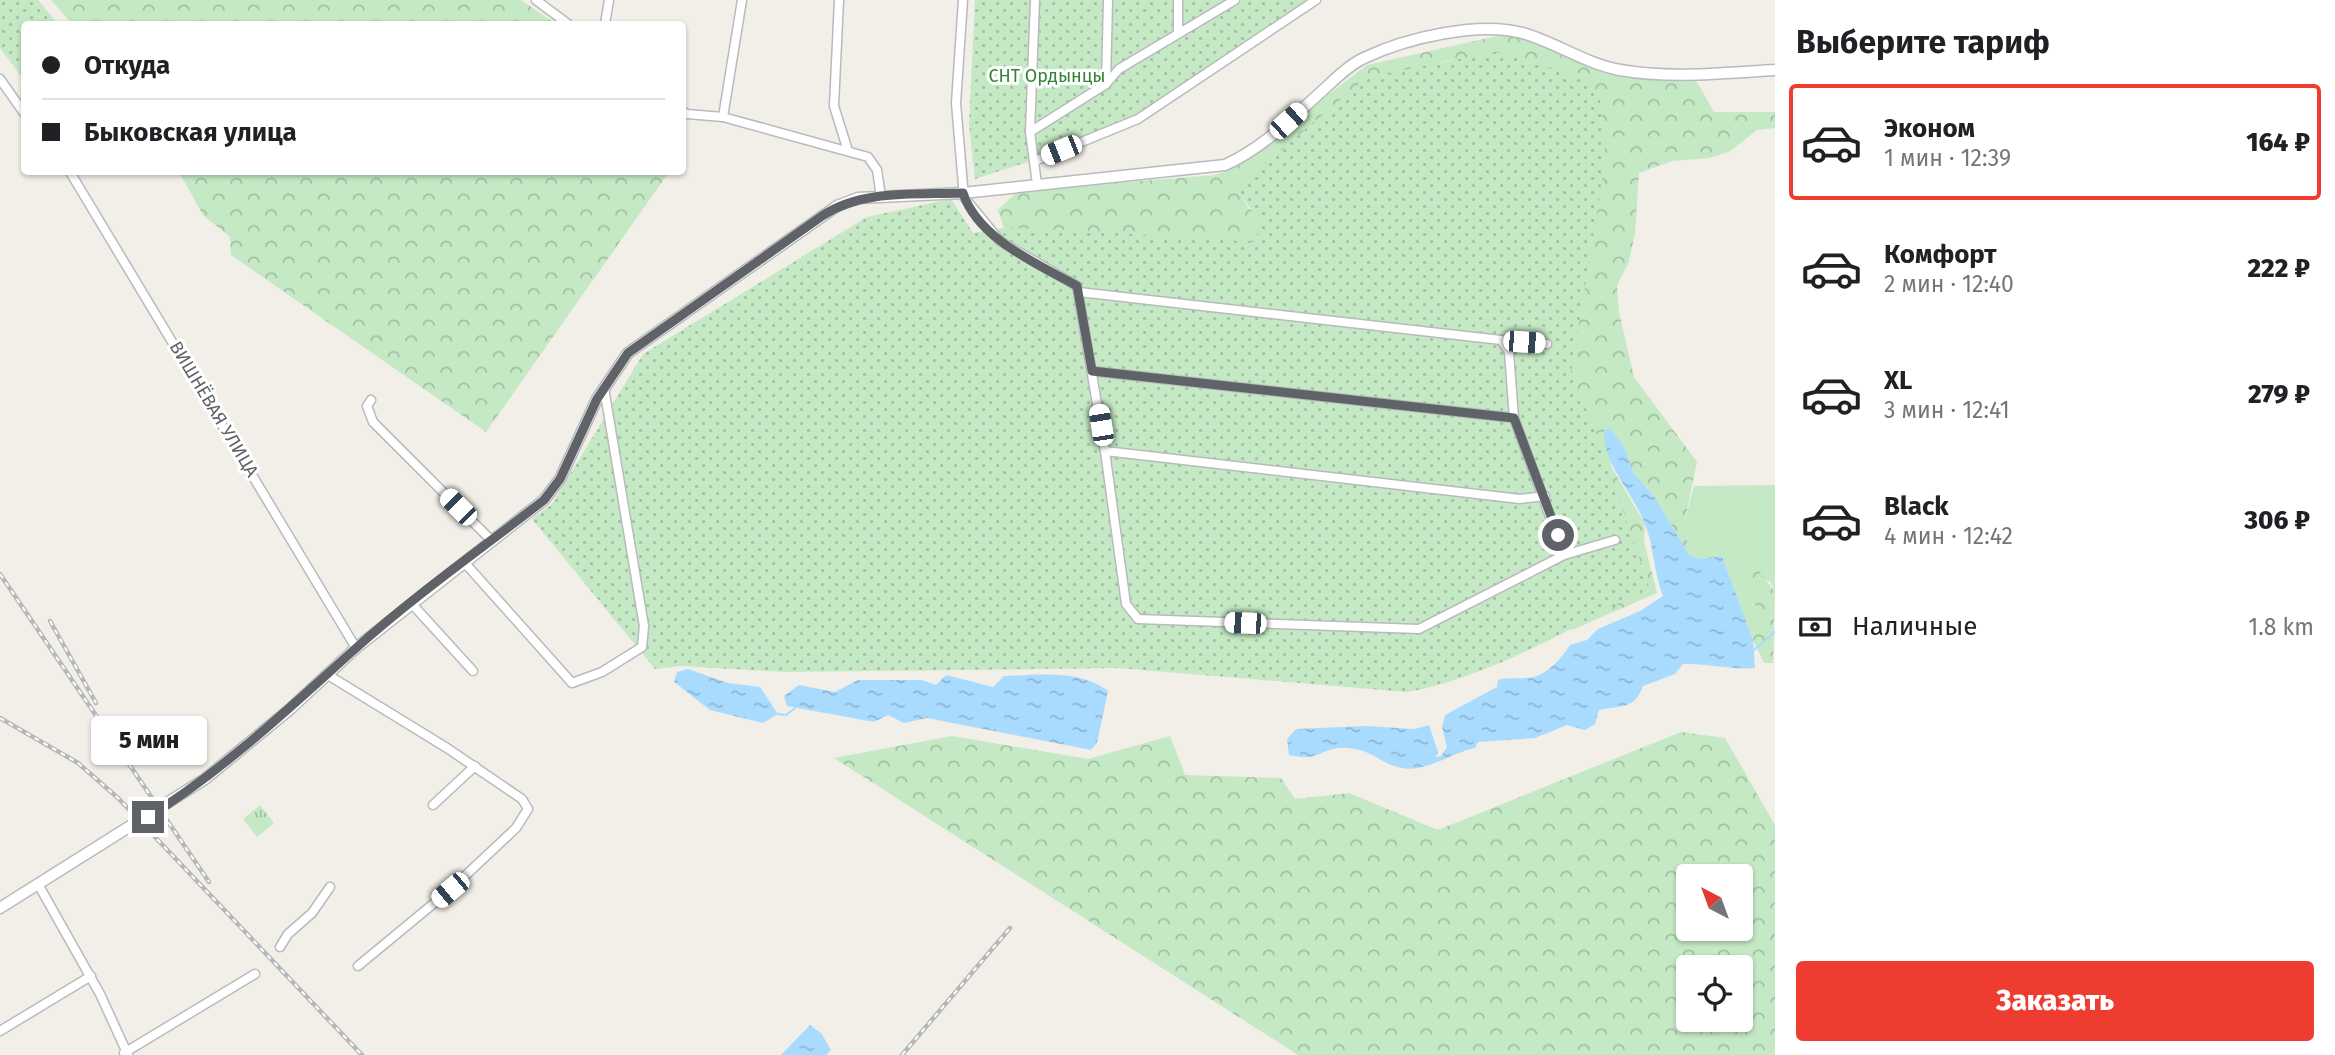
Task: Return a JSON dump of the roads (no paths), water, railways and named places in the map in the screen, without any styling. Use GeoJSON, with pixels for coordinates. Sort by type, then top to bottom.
{"type":"FeatureCollection","features":[{"type":"Feature","properties":{"kind":"street"},"geometry":{"type":"LineString","coordinates":[[536,0],[564,21]]}},
{"type":"Feature","properties":{"kind":"street"},"geometry":{"type":"LineString","coordinates":[[606,21],[609,0]]}},
{"type":"Feature","properties":{"kind":"street"},"geometry":{"type":"LineString","coordinates":[[723,117],[743,0]]}},
{"type":"Feature","properties":{"kind":"street"},"geometry":{"type":"LineString","coordinates":[[839,0],[834,106],[848,151]]}},
{"type":"Feature","properties":{"kind":"street"},"geometry":{"type":"LineString","coordinates":[[963,0],[956,103],[963,193],[979,219],[1000,241],[1077,286],[1105,451],[1126,604],[1138,619],[1419,629],[1564,555],[1615,540]]}},
{"type":"Feature","properties":{"kind":"street"},"geometry":{"type":"LineString","coordinates":[[1035,0],[1030,132],[1037,184]]}},
{"type":"Feature","properties":{"kind":"street"},"geometry":{"type":"LineString","coordinates":[[1106,84],[1108,0]]}},
{"type":"Feature","properties":{"kind":"street"},"geometry":{"type":"LineString","coordinates":[[1178,0],[1178,33]]}},
{"type":"Feature","properties":{"kind":"street"},"geometry":{"type":"LineString","coordinates":[[1030,132],[1106,84],[1119,69],[1235,0]]}},
{"type":"Feature","properties":{"kind":"street"},"geometry":{"type":"LineString","coordinates":[[1035,161],[1138,119],[1317,0]]}},
{"type":"Feature","properties":{"kind":"street"},"geometry":{"type":"LineString","coordinates":[[0,908],[205,779],[356,648],[544,500],[560,479],[617,366],[642,341],[837,205],[858,198],[963,193],[1226,165],[1256,149],[1362,58],[1399,45],[1464,31],[1490,29],[1518,32],[1594,62],[1631,71],[1675,74],[1775,70]]}},
{"type":"Feature","properties":{"kind":"street"},"geometry":{"type":"LineString","coordinates":[[0,79],[21,109]]}},
{"type":"Feature","properties":{"kind":"street"},"geometry":{"type":"LineString","coordinates":[[686,112],[723,117],[868,157],[875,163],[881,197]]}},
{"type":"Feature","properties":{"kind":"street","name":"ВИШНЁВАЯ УЛИЦА"},"geometry":{"type":"LineString","coordinates":[[72,175],[356,648]]}},
{"type":"Feature","properties":{"kind":"street"},"geometry":{"type":"LineString","coordinates":[[1079,292],[1547,344]]}},
{"type":"Feature","properties":{"kind":"street"},"geometry":{"type":"LineString","coordinates":[[1501,340],[1509,352],[1514,418],[1545,496],[1564,555]]}},
{"type":"Feature","properties":{"kind":"street"},"geometry":{"type":"LineString","coordinates":[[1092,371],[1514,418]]}},
{"type":"Feature","properties":{"kind":"street"},"geometry":{"type":"LineString","coordinates":[[464,562],[572,683],[593,677],[642,648],[644,626],[604,388]]}},
{"type":"Feature","properties":{"kind":"street"},"geometry":{"type":"LineString","coordinates":[[372,400],[367,406],[373,422],[492,541]]}},
{"type":"Feature","properties":{"kind":"street"},"geometry":{"type":"LineString","coordinates":[[1105,451],[1520,499],[1545,496]]}},
{"type":"Feature","properties":{"kind":"street"},"geometry":{"type":"LineString","coordinates":[[412,604],[473,671]]}},
{"type":"Feature","properties":{"kind":"street"},"geometry":{"type":"LineString","coordinates":[[328,675],[475,766],[522,799],[528,809],[516,828],[450,890],[358,966]]}},
{"type":"Feature","properties":{"kind":"street"},"geometry":{"type":"LineString","coordinates":[[433,805],[475,766]]}},
{"type":"Feature","properties":{"kind":"street"},"geometry":{"type":"LineString","coordinates":[[38,884],[91,976],[125,1054],[256,974]]}},
{"type":"Feature","properties":{"kind":"street"},"geometry":{"type":"LineString","coordinates":[[280,947],[288,934],[312,913],[330,887]]}},
{"type":"Feature","properties":{"kind":"street"},"geometry":{"type":"LineString","coordinates":[[0,1031],[91,976]]}},
{"type":"Feature","properties":{"kind":"water"},"geometry":{"type":"Polygon","coordinates":[[[1610,428],[1624,447],[1633,472],[1656,499],[1689,555],[1700,559],[1722,556],[1753,640],[1755,668],[1683,664],[1675,674],[1643,686],[1631,703],[1599,710],[1595,724],[1585,730],[1567,725],[1535,738],[1478,742],[1475,748],[1417,768],[1397,767],[1350,748],[1333,749],[1307,757],[1289,755],[1287,739],[1296,729],[1366,726],[1415,729],[1429,725],[1438,752],[1436,757],[1441,756],[1447,747],[1442,727],[1445,715],[1497,687],[1498,680],[1540,675],[1557,662],[1570,645],[1587,640],[1598,629],[1640,611],[1663,596],[1645,524],[1614,468],[1605,444],[1604,431],[1610,428]]]}},
{"type":"Feature","properties":{"kind":"water"},"geometry":{"type":"Polygon","coordinates":[[[688,669],[728,683],[760,687],[778,714],[763,723],[710,710],[674,682],[677,672],[688,669]]]}},
{"type":"Feature","properties":{"kind":"water"},"geometry":{"type":"Polygon","coordinates":[[[946,675],[993,687],[1004,676],[1031,675],[1072,676],[1097,684],[1108,691],[1097,743],[1091,750],[927,718],[904,723],[888,715],[874,722],[787,706],[784,696],[799,685],[835,692],[858,680],[921,680],[936,685],[946,675]]]}},
{"type":"Feature","properties":{"kind":"water"},"geometry":{"type":"Polygon","coordinates":[[[810,1025],[821,1033],[831,1050],[826,1055],[781,1055],[810,1025]]]}},
{"type":"Feature","properties":{"kind":"waterway"},"geometry":{"type":"LineString","coordinates":[[1754,650],[1775,632]]}},
{"type":"Feature","properties":{"kind":"waterway"},"geometry":{"type":"LineString","coordinates":[[778,714],[786,715],[795,708]]}},
{"type":"Feature","properties":{"kind":"railway"},"geometry":{"type":"LineString","coordinates":[[0,574],[209,882]]}},
{"type":"Feature","properties":{"kind":"railway"},"geometry":{"type":"LineString","coordinates":[[50,621],[96,703]]}},
{"type":"Feature","properties":{"kind":"railway"},"geometry":{"type":"LineString","coordinates":[[0,718],[78,763],[118,798],[362,1055]]}},
{"type":"Feature","properties":{"kind":"railway"},"geometry":{"type":"LineString","coordinates":[[902,1055],[1010,928]]}},
{"type":"Feature","properties":{"kind":"park label","name":"СНТ Ордынцы"},"geometry":{"type":"Point","coordinates":[1047,76]}}]}
